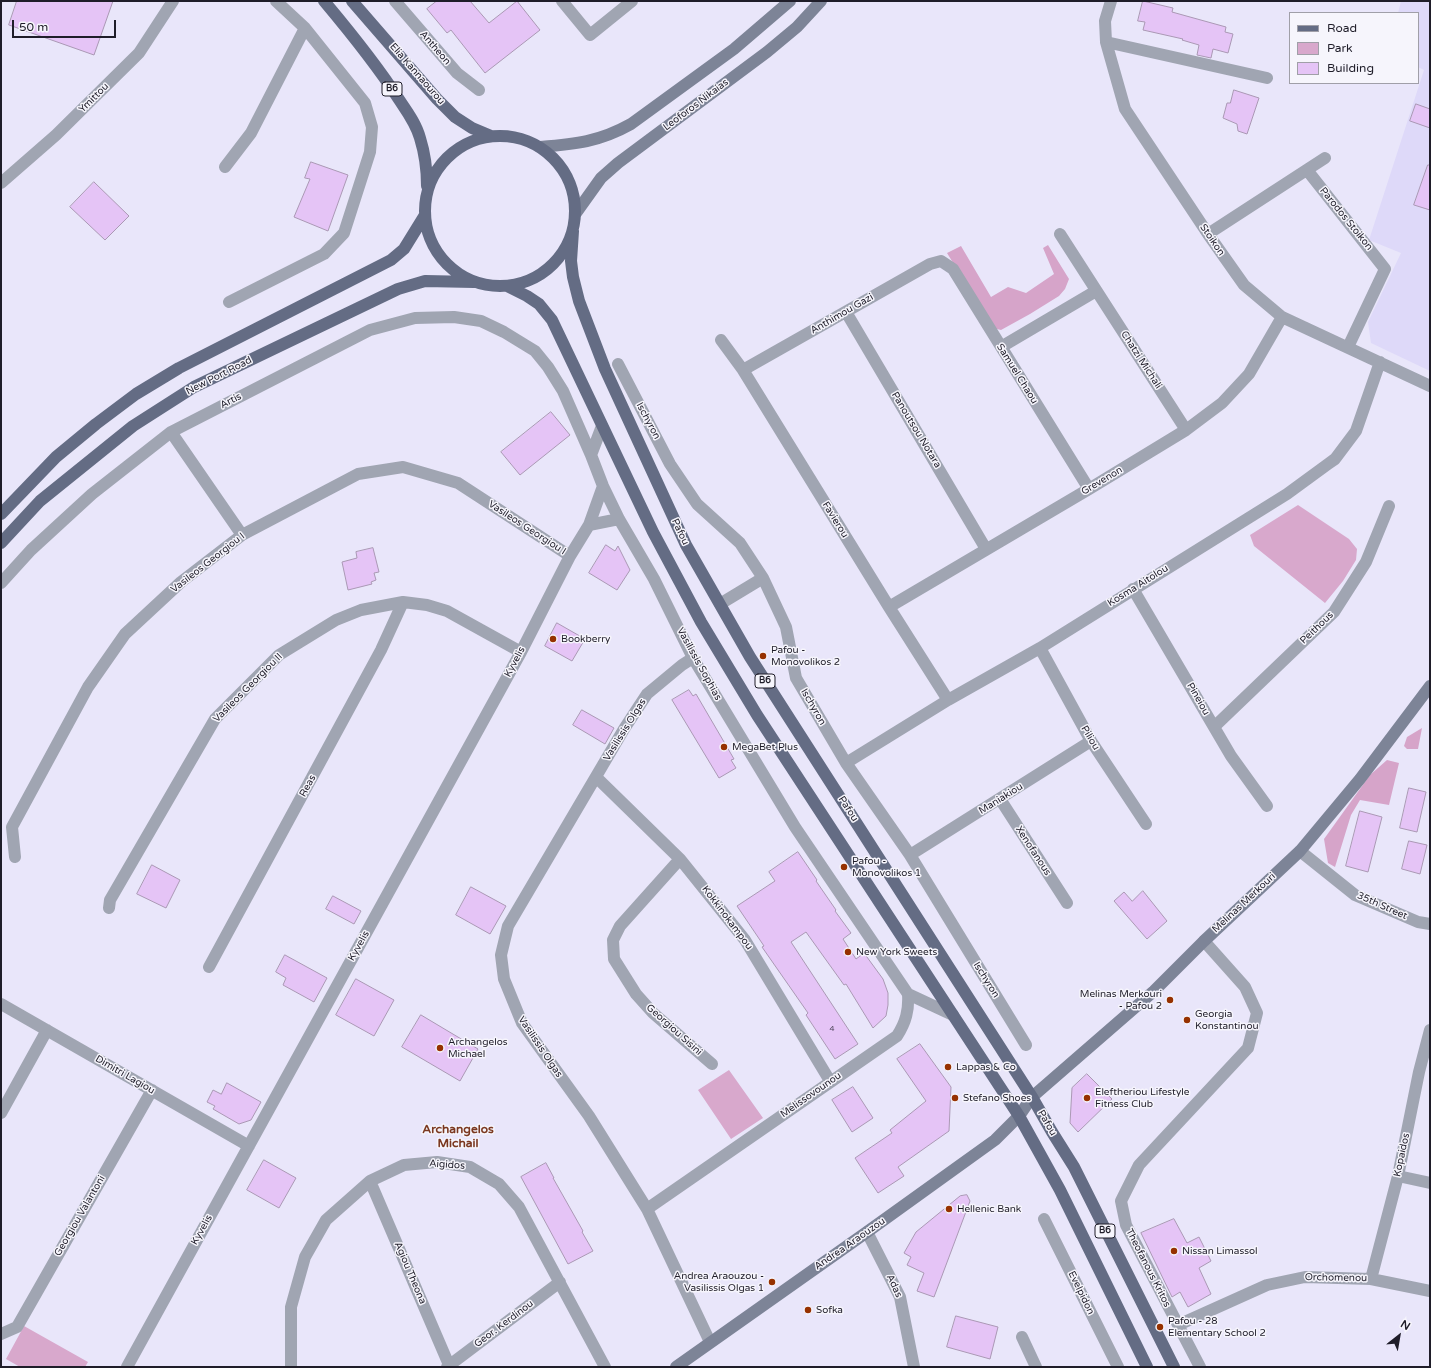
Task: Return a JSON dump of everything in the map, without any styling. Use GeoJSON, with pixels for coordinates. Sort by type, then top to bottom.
{"type":"FeatureCollection","features":[{"type":"Feature","properties":{"kind":"main road","name":"B6"},"geometry":{"type":"LineString","coordinates":[[324,1],[385,78],[410,117],[420,136],[427,169],[425,215],[429,236],[440,256],[455,271],[474,282],[490,286],[507,286],[525,282],[541,274],[555,263],[566,248],[573,231],[576,214],[574,194],[567,176],[555,160],[540,147],[516,138],[491,136],[463,146],[440,165],[427,191]]}},
{"type":"Feature","properties":{"kind":"main road","name":"Elia Kannaourou"},"geometry":{"type":"LineString","coordinates":[[352,1],[436,99],[455,117],[472,128],[491,136]]}},
{"type":"Feature","properties":{"kind":"main road"},"geometry":{"type":"LineString","coordinates":[[540,147],[579,144],[599,139],[615,133],[631,124],[734,49],[790,1]]}},
{"type":"Feature","properties":{"kind":"main road","name":"Leoforos Nikaias"},"geometry":{"type":"LineString","coordinates":[[576,214],[601,178],[618,163],[766,52],[797,27],[821,1]]}},
{"type":"Feature","properties":{"kind":"main road"},"geometry":{"type":"LineString","coordinates":[[1,514],[56,457],[136,394],[179,368],[391,260],[404,249],[425,215]]}},
{"type":"Feature","properties":{"kind":"main road","name":"Pafou"},"geometry":{"type":"LineString","coordinates":[[573,231],[571,261],[573,277],[580,301],[605,369],[686,546],[750,657],[1032,1097],[1074,1167],[1174,1367]]}},
{"type":"Feature","properties":{"kind":"main road","name":"New Port Road"},"geometry":{"type":"LineString","coordinates":[[1,543],[40,501],[133,426],[194,387],[398,289],[425,281],[474,282]]}},
{"type":"Feature","properties":{"kind":"main road","name":"B6"},"geometry":{"type":"LineString","coordinates":[[507,286],[539,304],[552,320],[653,532],[701,622],[757,715],[1019,1116],[1060,1190],[1147,1367]]}},
{"type":"Feature","properties":{"kind":"main road","name":"Melinas Merkouri"},"geometry":{"type":"LineString","coordinates":[[1019,1116],[1032,1097],[1154,991],[1204,941],[1300,851],[1360,780],[1430,686]]}},
{"type":"Feature","properties":{"kind":"main road","name":"Andrea Araouzou"},"geometry":{"type":"LineString","coordinates":[[676,1367],[995,1140],[1019,1116]]}},
{"type":"Feature","properties":{"kind":"street","name":"Ymittou"},"geometry":{"type":"LineString","coordinates":[[1,183],[56,135],[139,53],[173,1]]}},
{"type":"Feature","properties":{"kind":"street"},"geometry":{"type":"LineString","coordinates":[[229,302],[324,254],[344,233],[370,152],[372,127],[365,103],[305,28],[276,1]]}},
{"type":"Feature","properties":{"kind":"street","name":"Antheon"},"geometry":{"type":"LineString","coordinates":[[395,1],[457,73],[479,90]]}},
{"type":"Feature","properties":{"kind":"street"},"geometry":{"type":"LineString","coordinates":[[562,1],[590,35],[632,1]]}},
{"type":"Feature","properties":{"kind":"street","name":"Stoikon"},"geometry":{"type":"LineString","coordinates":[[1111,1],[1105,21],[1106,42],[1125,109],[1208,234],[1244,285],[1282,317],[1430,386]]}},
{"type":"Feature","properties":{"kind":"street"},"geometry":{"type":"LineString","coordinates":[[225,168],[251,133],[305,28]]}},
{"type":"Feature","properties":{"kind":"street"},"geometry":{"type":"LineString","coordinates":[[1106,42],[1267,78]]}},
{"type":"Feature","properties":{"kind":"street"},"geometry":{"type":"LineString","coordinates":[[1208,234],[1325,158]]}},
{"type":"Feature","properties":{"kind":"street","name":"Parodos Stoikon"},"geometry":{"type":"LineString","coordinates":[[1307,170],[1385,269],[1348,347]]}},
{"type":"Feature","properties":{"kind":"street","name":"Chatzi Michali"},"geometry":{"type":"LineString","coordinates":[[1060,234],[1186,430]]}},
{"type":"Feature","properties":{"kind":"street","name":"Anthimou Gazi"},"geometry":{"type":"LineString","coordinates":[[743,370],[930,264],[941,262]]}},
{"type":"Feature","properties":{"kind":"street","name":"Samuel Chaou"},"geometry":{"type":"LineString","coordinates":[[941,262],[953,269],[1089,489]]}},
{"type":"Feature","properties":{"kind":"street"},"geometry":{"type":"LineString","coordinates":[[1000,347],[1096,291]]}},
{"type":"Feature","properties":{"kind":"street","name":"Panoutsou Notara"},"geometry":{"type":"LineString","coordinates":[[846,312],[986,549]]}},
{"type":"Feature","properties":{"kind":"street","name":"Artis"},"geometry":{"type":"LineString","coordinates":[[1,583],[31,550],[92,494],[171,432],[370,330],[414,318],[454,317],[481,321],[504,332]]}},
{"type":"Feature","properties":{"kind":"street","name":"Grevenon"},"geometry":{"type":"LineString","coordinates":[[889,607],[1186,430],[1222,403],[1249,374],[1282,317]]}},
{"type":"Feature","properties":{"kind":"street","name":"Vasilissis Sophias"},"geometry":{"type":"LineString","coordinates":[[504,332],[535,351],[548,367],[563,391],[603,486],[619,519],[654,579],[693,658],[795,827],[908,994]]}},
{"type":"Feature","properties":{"kind":"street","name":"Favierou"},"geometry":{"type":"LineString","coordinates":[[721,340],[743,370],[948,700]]}},
{"type":"Feature","properties":{"kind":"street","name":"Kosma Aitolou"},"geometry":{"type":"LineString","coordinates":[[846,763],[948,700],[1040,648],[1287,494],[1335,458],[1356,431],[1380,362]]}},
{"type":"Feature","properties":{"kind":"street","name":"Ischyron"},"geometry":{"type":"LineString","coordinates":[[618,364],[670,464],[697,504],[740,543],[763,578],[786,627],[796,678],[846,763],[910,855],[1026,1045]]}},
{"type":"Feature","properties":{"kind":"street"},"geometry":{"type":"LineString","coordinates":[[591,455],[602,426]]}},
{"type":"Feature","properties":{"kind":"street"},"geometry":{"type":"LineString","coordinates":[[171,432],[242,535]]}},
{"type":"Feature","properties":{"kind":"street","name":"Vasileos Georgiou I"},"geometry":{"type":"LineString","coordinates":[[15,857],[12,827],[88,687],[125,634],[181,582],[242,535],[358,474],[403,467],[458,483],[570,556]]}},
{"type":"Feature","properties":{"kind":"street","name":"Kyvelis"},"geometry":{"type":"LineString","coordinates":[[126,1367],[521,652],[570,556],[589,525],[603,486]]}},
{"type":"Feature","properties":{"kind":"street","name":"Peithous"},"geometry":{"type":"LineString","coordinates":[[1214,727],[1334,612],[1366,562],[1389,506]]}},
{"type":"Feature","properties":{"kind":"street"},"geometry":{"type":"LineString","coordinates":[[589,525],[619,519]]}},
{"type":"Feature","properties":{"kind":"street"},"geometry":{"type":"LineString","coordinates":[[720,604],[763,578]]}},
{"type":"Feature","properties":{"kind":"street","name":"Pineiou"},"geometry":{"type":"LineString","coordinates":[[1133,589],[1231,756],[1267,806]]}},
{"type":"Feature","properties":{"kind":"street","name":"Vasileos Georgiou II"},"geometry":{"type":"LineString","coordinates":[[109,908],[110,900],[215,719],[279,655],[336,620],[361,610],[403,602],[427,605],[447,611],[521,652]]}},
{"type":"Feature","properties":{"kind":"street","name":"Reas"},"geometry":{"type":"LineString","coordinates":[[209,967],[381,650],[403,602]]}},
{"type":"Feature","properties":{"kind":"street","name":"Piliou"},"geometry":{"type":"LineString","coordinates":[[1040,648],[1091,741],[1146,824]]}},
{"type":"Feature","properties":{"kind":"street","name":"Vasilissis Olgas"},"geometry":{"type":"LineString","coordinates":[[693,658],[682,665],[647,694],[624,729],[508,926],[501,955],[504,979],[522,1023],[589,1116],[647,1209],[710,1342]]}},
{"type":"Feature","properties":{"kind":"street","name":"Maniakiou"},"geometry":{"type":"LineString","coordinates":[[910,855],[1091,741]]}},
{"type":"Feature","properties":{"kind":"street","name":"Kokkinokampou"},"geometry":{"type":"LineString","coordinates":[[596,777],[680,859],[745,940],[830,1081]]}},
{"type":"Feature","properties":{"kind":"street","name":"Xenofanous"},"geometry":{"type":"LineString","coordinates":[[1000,799],[1067,903]]}},
{"type":"Feature","properties":{"kind":"street","name":"35th Street"},"geometry":{"type":"LineString","coordinates":[[1300,851],[1355,895],[1418,922],[1430,924]]}},
{"type":"Feature","properties":{"kind":"street","name":"Georgiou Sisini"},"geometry":{"type":"LineString","coordinates":[[680,859],[620,926],[613,940],[614,959],[636,994],[653,1013],[712,1064]]}},
{"type":"Feature","properties":{"kind":"street","name":"Theofanous Kritos"},"geometry":{"type":"LineString","coordinates":[[1200,1367],[1126,1226],[1121,1201],[1139,1165],[1248,1048],[1257,1013],[1245,987],[1204,941]]}},
{"type":"Feature","properties":{"kind":"street"},"geometry":{"type":"LineString","coordinates":[[908,994],[953,1015]]}},
{"type":"Feature","properties":{"kind":"street","name":"Melissovounou"},"geometry":{"type":"LineString","coordinates":[[647,1209],[897,1036],[903,1027],[907,1015],[909,1006],[908,994]]}},
{"type":"Feature","properties":{"kind":"street","name":"Dimitri Lagiou"},"geometry":{"type":"LineString","coordinates":[[1,1004],[249,1146]]}},
{"type":"Feature","properties":{"kind":"street"},"geometry":{"type":"LineString","coordinates":[[1,1113],[47,1030]]}},
{"type":"Feature","properties":{"kind":"street","name":"Kopaidos"},"geometry":{"type":"LineString","coordinates":[[1371,1279],[1424,1074],[1430,1030]]}},
{"type":"Feature","properties":{"kind":"street","name":"Georgiou Valantoni"},"geometry":{"type":"LineString","coordinates":[[1,1334],[17,1327],[152,1090]]}},
{"type":"Feature","properties":{"kind":"street","name":"Aigidos"},"geometry":{"type":"LineString","coordinates":[[291,1367],[291,1307],[305,1257],[326,1220],[370,1181],[404,1165],[437,1162],[470,1167],[499,1184],[519,1206],[605,1367]]}},
{"type":"Feature","properties":{"kind":"street"},"geometry":{"type":"LineString","coordinates":[[1398,1176],[1430,1183]]}},
{"type":"Feature","properties":{"kind":"street","name":"Agiou Theona"},"geometry":{"type":"LineString","coordinates":[[370,1181],[448,1366]]}},
{"type":"Feature","properties":{"kind":"street","name":"Evelpidon"},"geometry":{"type":"LineString","coordinates":[[1044,1219],[1118,1367]]}},
{"type":"Feature","properties":{"kind":"street","name":"Adas"},"geometry":{"type":"LineString","coordinates":[[867,1232],[900,1297],[914,1367]]}},
{"type":"Feature","properties":{"kind":"street","name":"Orchomenou"},"geometry":{"type":"LineString","coordinates":[[1178,1326],[1267,1285],[1306,1277],[1371,1279],[1430,1291]]}},
{"type":"Feature","properties":{"kind":"street","name":"Geor. Kerdinou"},"geometry":{"type":"LineString","coordinates":[[448,1366],[560,1282]]}},
{"type":"Feature","properties":{"kind":"street"},"geometry":{"type":"LineString","coordinates":[[1022,1337],[1036,1367]]}},
{"type":"Feature","properties":{"kind":"shaded area"},"geometry":{"type":"Polygon","coordinates":[[[1401,1],[1430,1],[1430,371],[1371,343],[1368,322],[1401,253],[1369,240],[1424,70],[1419,68],[1419,12],[1398,12],[1401,1]]]}},
{"type":"Feature","properties":{"kind":"shaded area"},"geometry":{"type":"Polygon","coordinates":[[[1048,245],[1069,279],[1065,289],[1059,296],[1001,330],[993,328],[947,253],[961,246],[991,297],[1008,287],[1026,293],[1054,274],[1043,248],[1048,245]]]}},
{"type":"Feature","properties":{"kind":"shaded area"},"geometry":{"type":"Polygon","coordinates":[[[1422,728],[1418,749],[1407,749],[1404,746],[1407,737],[1422,728]]]}},
{"type":"Feature","properties":{"kind":"shaded area"},"geometry":{"type":"Polygon","coordinates":[[[1387,760],[1399,763],[1389,805],[1360,800],[1351,815],[1335,867],[1328,863],[1324,839],[1370,775],[1387,760]]]}},
{"type":"Feature","properties":{"kind":"green space"},"geometry":{"type":"Polygon","coordinates":[[[1298,505],[1349,539],[1357,549],[1356,560],[1343,581],[1325,603],[1254,546],[1250,535],[1298,505]]]}},
{"type":"Feature","properties":{"kind":"green space"},"geometry":{"type":"Polygon","coordinates":[[[729,1070],[763,1118],[731,1139],[698,1090],[729,1070]]]}},
{"type":"Feature","properties":{"kind":"green space"},"geometry":{"type":"Polygon","coordinates":[[[24,1326],[88,1362],[85,1367],[20,1367],[6,1359],[24,1326]]]}},
{"type":"Feature","properties":{"kind":"building"},"geometry":{"type":"Polygon","coordinates":[[[17,1],[113,1],[94,55],[9,25],[17,1]]]}},
{"type":"Feature","properties":{"kind":"building"},"geometry":{"type":"Polygon","coordinates":[[[437,1],[470,1],[489,23],[517,1],[540,30],[485,73],[451,30],[447,33],[427,9],[437,1]]]}},
{"type":"Feature","properties":{"kind":"building"},"geometry":{"type":"Polygon","coordinates":[[[1143,1],[1173,8],[1172,12],[1226,27],[1225,32],[1233,34],[1228,53],[1213,49],[1211,58],[1197,55],[1199,45],[1182,40],[1183,39],[1143,30],[1145,22],[1138,21],[1143,1]]]}},
{"type":"Feature","properties":{"kind":"building"},"geometry":{"type":"Polygon","coordinates":[[[1234,90],[1259,98],[1247,134],[1238,131],[1237,124],[1223,118],[1227,103],[1230,103],[1234,90]]]}},
{"type":"Feature","properties":{"kind":"building"},"geometry":{"type":"Polygon","coordinates":[[[1416,104],[1430,109],[1430,128],[1410,121],[1416,104]]]}},
{"type":"Feature","properties":{"kind":"building"},"geometry":{"type":"Polygon","coordinates":[[[311,162],[348,175],[328,231],[294,217],[310,179],[305,178],[311,162]]]}},
{"type":"Feature","properties":{"kind":"building"},"geometry":{"type":"Polygon","coordinates":[[[1428,165],[1430,165],[1430,210],[1414,205],[1428,165]]]}},
{"type":"Feature","properties":{"kind":"building"},"geometry":{"type":"Polygon","coordinates":[[[94,182],[129,216],[105,240],[70,207],[94,182]]]}},
{"type":"Feature","properties":{"kind":"building"},"geometry":{"type":"Polygon","coordinates":[[[551,412],[570,435],[520,475],[501,452],[551,412]]]}},
{"type":"Feature","properties":{"kind":"building"},"geometry":{"type":"Polygon","coordinates":[[[606,545],[615,551],[618,546],[630,570],[617,590],[589,573],[606,545]]]}},
{"type":"Feature","properties":{"kind":"building"},"geometry":{"type":"Polygon","coordinates":[[[373,548],[379,572],[374,573],[376,580],[371,582],[372,584],[348,590],[342,562],[357,558],[356,552],[373,548]]]}},
{"type":"Feature","properties":{"kind":"building"},"geometry":{"type":"Polygon","coordinates":[[[557,623],[585,639],[572,661],[545,646],[557,623]]]}},
{"type":"Feature","properties":{"kind":"building"},"geometry":{"type":"Polygon","coordinates":[[[689,690],[693,696],[696,694],[734,759],[731,760],[736,768],[719,778],[672,700],[689,690]]]}},
{"type":"Feature","properties":{"kind":"building"},"geometry":{"type":"Polygon","coordinates":[[[582,710],[614,728],[605,744],[573,725],[582,710]]]}},
{"type":"Feature","properties":{"kind":"building"},"geometry":{"type":"Polygon","coordinates":[[[1409,788],[1426,792],[1417,832],[1400,828],[1409,788]]]}},
{"type":"Feature","properties":{"kind":"building"},"geometry":{"type":"Polygon","coordinates":[[[1360,811],[1382,817],[1368,872],[1346,866],[1360,811]]]}},
{"type":"Feature","properties":{"kind":"building"},"geometry":{"type":"Polygon","coordinates":[[[1409,841],[1427,845],[1420,874],[1402,869],[1409,841]]]}},
{"type":"Feature","properties":{"kind":"building"},"geometry":{"type":"Polygon","coordinates":[[[798,852],[836,910],[835,911],[851,933],[843,939],[856,959],[864,953],[883,979],[888,993],[886,1016],[873,1028],[846,984],[844,985],[806,932],[791,942],[858,1044],[835,1059],[806,1015],[808,1013],[762,947],[764,946],[737,906],[775,881],[769,872],[798,852]]]}},
{"type":"Feature","properties":{"kind":"building"},"geometry":{"type":"Polygon","coordinates":[[[152,865],[180,880],[166,908],[137,894],[152,865]]]}},
{"type":"Feature","properties":{"kind":"building"},"geometry":{"type":"Polygon","coordinates":[[[471,887],[506,906],[490,934],[456,915],[471,887]]]}},
{"type":"Feature","properties":{"kind":"building"},"geometry":{"type":"Polygon","coordinates":[[[1143,891],[1167,921],[1147,939],[1114,901],[1124,892],[1132,901],[1143,891]]]}},
{"type":"Feature","properties":{"kind":"building"},"geometry":{"type":"Polygon","coordinates":[[[333,896],[361,911],[354,924],[326,909],[333,896]]]}},
{"type":"Feature","properties":{"kind":"building"},"geometry":{"type":"Polygon","coordinates":[[[285,955],[327,978],[314,1002],[283,985],[286,978],[276,972],[285,955]]]}},
{"type":"Feature","properties":{"kind":"building"},"geometry":{"type":"Polygon","coordinates":[[[356,979],[394,1000],[374,1036],[336,1015],[356,979]]]}},
{"type":"Feature","properties":{"kind":"building","name":"Archangelos Michael"},"geometry":{"type":"Polygon","coordinates":[[[421,1015],[478,1049],[460,1081],[402,1047],[421,1015]]]}},
{"type":"Feature","properties":{"kind":"building"},"geometry":{"type":"Polygon","coordinates":[[[920,1044],[951,1087],[949,1131],[898,1167],[904,1176],[878,1193],[855,1158],[892,1133],[890,1130],[926,1101],[897,1059],[920,1044]]]}},
{"type":"Feature","properties":{"kind":"building"},"geometry":{"type":"Polygon","coordinates":[[[1087,1074],[1112,1099],[1078,1132],[1070,1123],[1072,1088],[1087,1074]]]}},
{"type":"Feature","properties":{"kind":"building"},"geometry":{"type":"Polygon","coordinates":[[[227,1083],[261,1102],[251,1120],[239,1124],[213,1109],[215,1106],[207,1102],[213,1090],[221,1094],[227,1083]]]}},
{"type":"Feature","properties":{"kind":"building"},"geometry":{"type":"Polygon","coordinates":[[[853,1087],[873,1118],[852,1132],[832,1100],[853,1087]]]}},
{"type":"Feature","properties":{"kind":"building"},"geometry":{"type":"Polygon","coordinates":[[[264,1160],[296,1178],[279,1208],[247,1190],[264,1160]]]}},
{"type":"Feature","properties":{"kind":"building"},"geometry":{"type":"Polygon","coordinates":[[[546,1163],[593,1251],[568,1264],[521,1177],[546,1163]]]}},
{"type":"Feature","properties":{"kind":"building"},"geometry":{"type":"Polygon","coordinates":[[[967,1195],[970,1201],[934,1297],[917,1291],[924,1273],[907,1265],[911,1257],[904,1253],[916,1232],[960,1196],[967,1195]]]}},
{"type":"Feature","properties":{"kind":"building"},"geometry":{"type":"Polygon","coordinates":[[[1174,1219],[1187,1243],[1199,1237],[1211,1261],[1199,1268],[1211,1294],[1188,1307],[1180,1292],[1172,1297],[1141,1233],[1174,1219]]]}},
{"type":"Feature","properties":{"kind":"building"},"geometry":{"type":"Polygon","coordinates":[[[956,1316],[998,1327],[990,1359],[947,1347],[956,1316]]]}},
{"type":"Feature","properties":{"kind":"place","name":"Bookberry"},"geometry":{"type":"Point","coordinates":[553,639]}},
{"type":"Feature","properties":{"kind":"place","name":"Pafou - Monovolikos 2"},"geometry":{"type":"Point","coordinates":[763,656]}},
{"type":"Feature","properties":{"kind":"place","name":"MegaBet Plus"},"geometry":{"type":"Point","coordinates":[724,747]}},
{"type":"Feature","properties":{"kind":"place","name":"Pafou - Monovolikos 1"},"geometry":{"type":"Point","coordinates":[844,867]}},
{"type":"Feature","properties":{"kind":"place","name":"New York Sweets"},"geometry":{"type":"Point","coordinates":[848,952]}},
{"type":"Feature","properties":{"kind":"place","name":"Melinas Merkouri - Pafou 2"},"geometry":{"type":"Point","coordinates":[1170,1000]}},
{"type":"Feature","properties":{"kind":"place","name":"Georgia Konstantinou"},"geometry":{"type":"Point","coordinates":[1187,1020]}},
{"type":"Feature","properties":{"kind":"place","name":"Archangelos Michael"},"geometry":{"type":"Point","coordinates":[440,1048]}},
{"type":"Feature","properties":{"kind":"place","name":"Lappas & Co"},"geometry":{"type":"Point","coordinates":[948,1067]}},
{"type":"Feature","properties":{"kind":"place","name":"Stefano Shoes"},"geometry":{"type":"Point","coordinates":[955,1098]}},
{"type":"Feature","properties":{"kind":"place","name":"Eleftheriou Lifestyle Fitness Club"},"geometry":{"type":"Point","coordinates":[1087,1098]}},
{"type":"Feature","properties":{"kind":"place","name":"Hellenic Bank"},"geometry":{"type":"Point","coordinates":[949,1209]}},
{"type":"Feature","properties":{"kind":"place","name":"Nissan Limassol"},"geometry":{"type":"Point","coordinates":[1174,1251]}},
{"type":"Feature","properties":{"kind":"place","name":"Andrea Araouzou - Vasilissis Olgas 1"},"geometry":{"type":"Point","coordinates":[772,1282]}},
{"type":"Feature","properties":{"kind":"place","name":"Sofka"},"geometry":{"type":"Point","coordinates":[808,1310]}},
{"type":"Feature","properties":{"kind":"place","name":"Pafou - 28 Elementary School 2"},"geometry":{"type":"Point","coordinates":[1160,1327]}},
{"type":"Feature","properties":{"kind":"district","name":"Archangelos Michail"},"geometry":{"type":"Point","coordinates":[458,1137]}}]}
